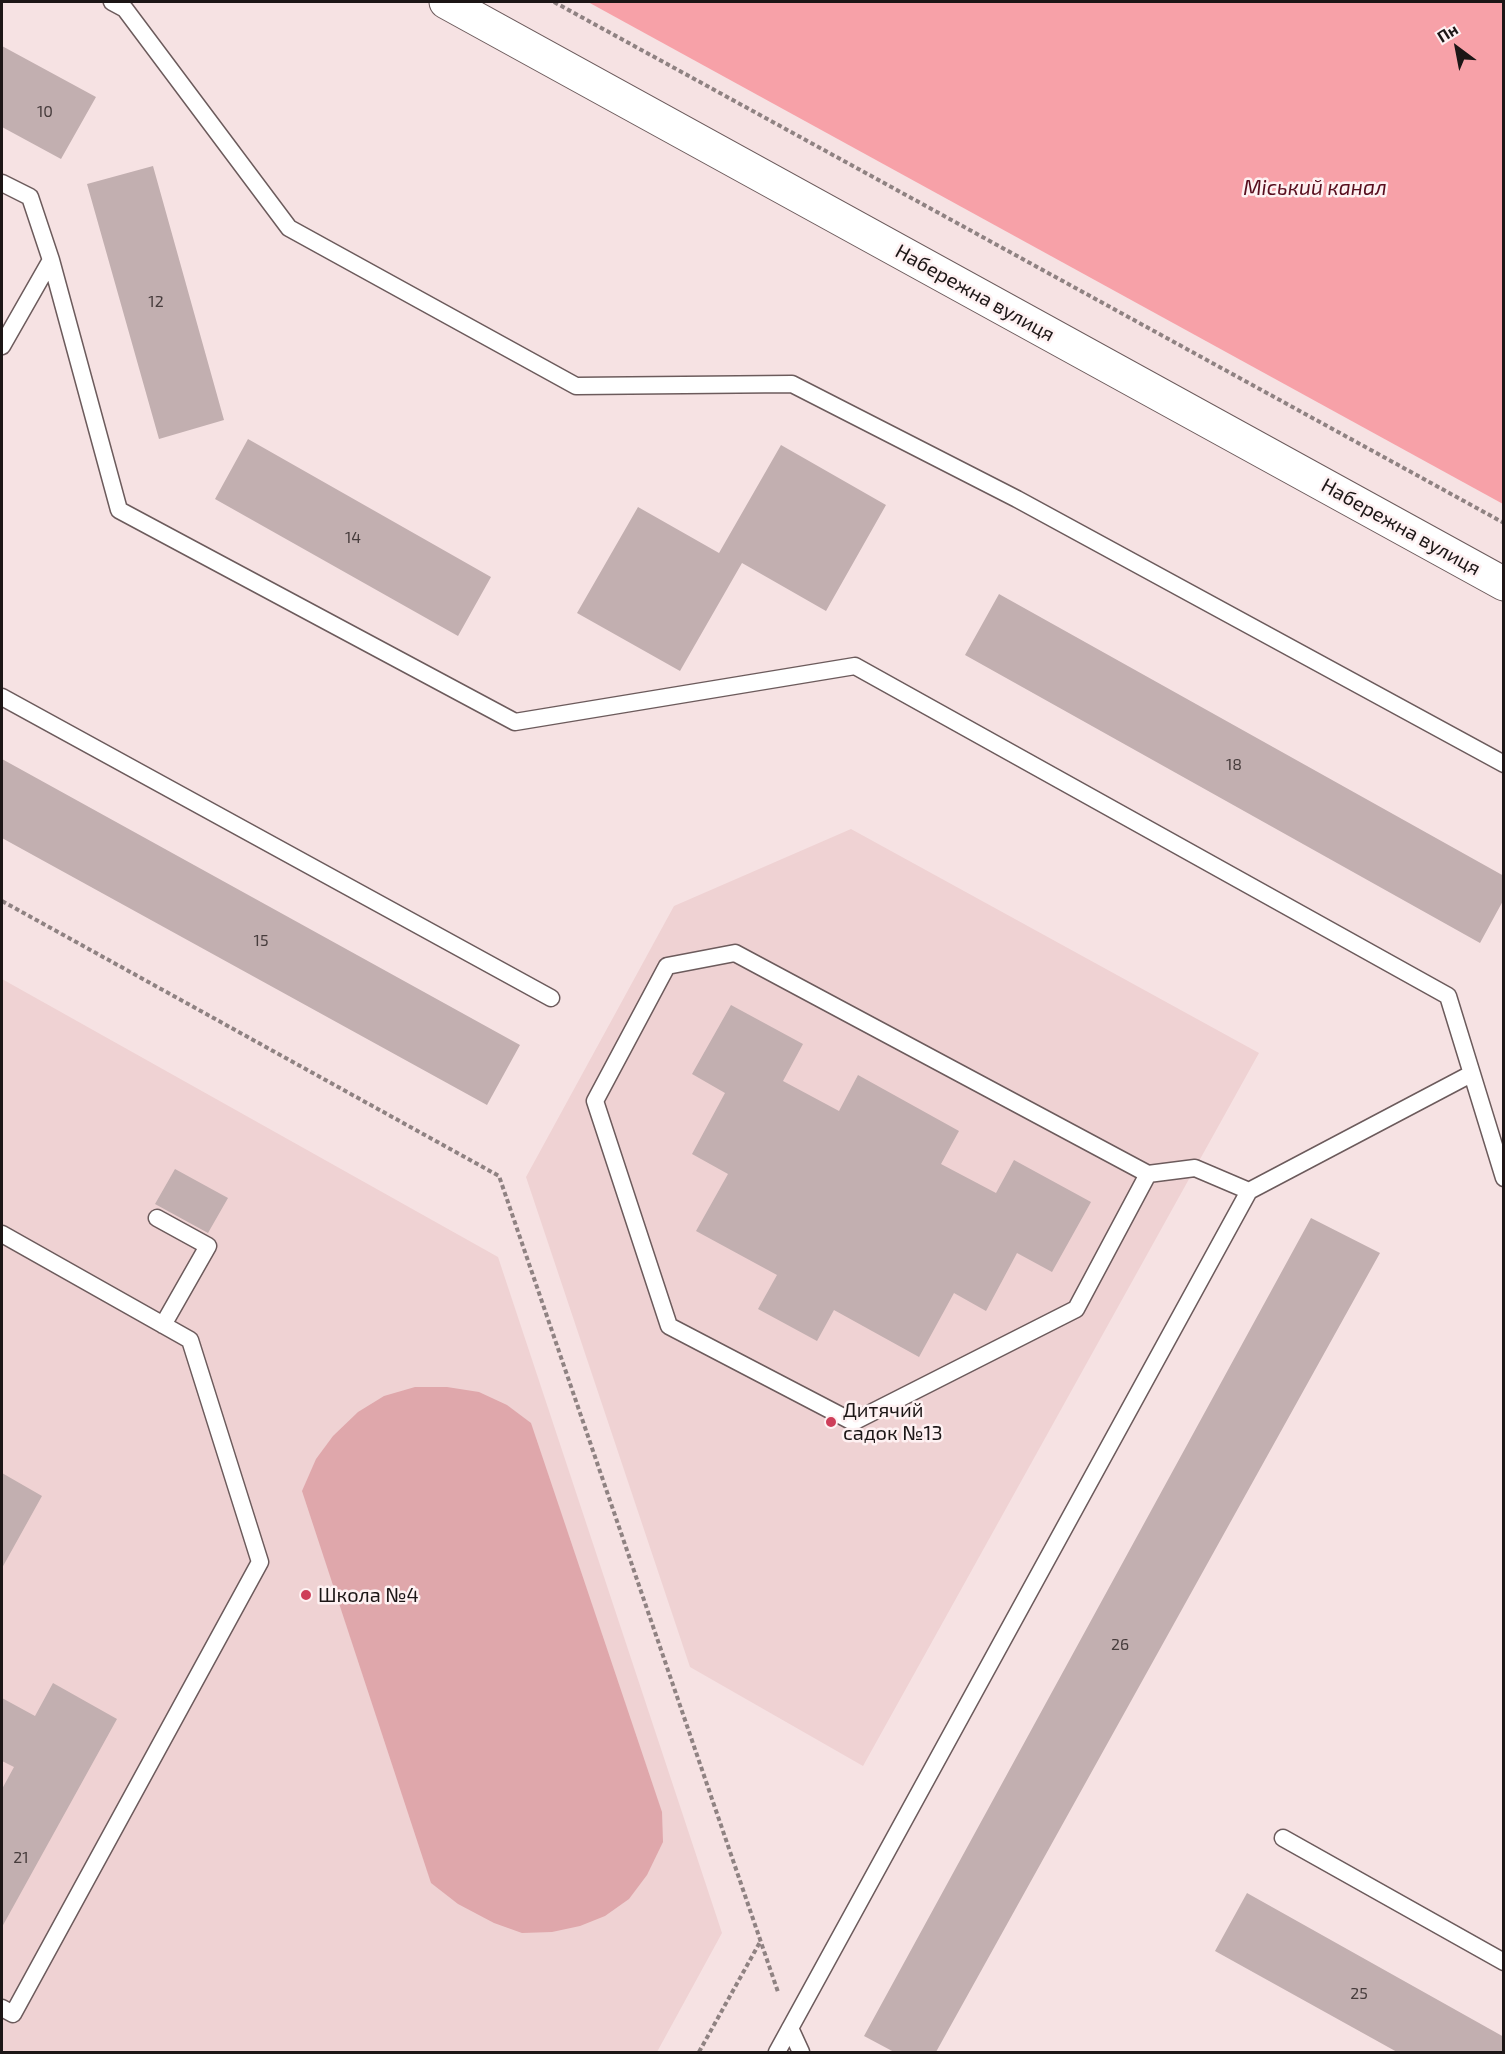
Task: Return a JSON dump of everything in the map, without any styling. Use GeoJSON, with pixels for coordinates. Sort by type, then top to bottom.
{"type":"FeatureCollection","features":[{"type":"Feature","properties":{"kind":"street","name":"Набережна вулиця"},"geometry":{"type":"LineString","coordinates":[[446,2],[1503,584]]}},
{"type":"Feature","properties":{"kind":"lane"},"geometry":{"type":"LineString","coordinates":[[112,2],[125,9],[290,228],[576,386],[792,384],[1017,499],[1503,764]]}},
{"type":"Feature","properties":{"kind":"lane"},"geometry":{"type":"LineString","coordinates":[[2,183],[30,197],[51,260],[119,510],[515,722],[855,666],[1448,996],[1503,1178]]}},
{"type":"Feature","properties":{"kind":"lane"},"geometry":{"type":"LineString","coordinates":[[2,346],[51,260]]}},
{"type":"Feature","properties":{"kind":"lane"},"geometry":{"type":"LineString","coordinates":[[2,697],[551,998]]}},
{"type":"Feature","properties":{"kind":"lane"},"geometry":{"type":"LineString","coordinates":[[1148,1174],[1076,1309],[854,1422],[669,1326],[595,1101],[667,966],[735,953],[1148,1174],[1195,1168],[1249,1191]]}},
{"type":"Feature","properties":{"kind":"lane"},"geometry":{"type":"LineString","coordinates":[[777,2052],[1249,1191],[1471,1074]]}},
{"type":"Feature","properties":{"kind":"lane"},"geometry":{"type":"LineString","coordinates":[[157,1218],[208,1246],[163,1325]]}},
{"type":"Feature","properties":{"kind":"lane"},"geometry":{"type":"LineString","coordinates":[[2,1234],[189,1340],[260,1562],[13,2014],[2,2008]]}},
{"type":"Feature","properties":{"kind":"lane"},"geometry":{"type":"LineString","coordinates":[[1283,1838],[1503,1962]]}},
{"type":"Feature","properties":{"kind":"lane"},"geometry":{"type":"LineString","coordinates":[[790,2028],[801,2052]]}},
{"type":"Feature","properties":{"kind":"path"},"geometry":{"type":"LineString","coordinates":[[554,2],[1503,523]]}},
{"type":"Feature","properties":{"kind":"path"},"geometry":{"type":"LineString","coordinates":[[2,901],[499,1176],[790,2028]]}},
{"type":"Feature","properties":{"kind":"path"},"geometry":{"type":"LineString","coordinates":[[699,2052],[760,1941]]}},
{"type":"Feature","properties":{"kind":"shaded area","name":"Дитячий садок №13"},"geometry":{"type":"Polygon","coordinates":[[[851,829],[1259,1053],[863,1766],[690,1667],[526,1177],[674,906],[851,829]]]}},
{"type":"Feature","properties":{"kind":"shaded area","name":"Школа №4"},"geometry":{"type":"Polygon","coordinates":[[[2,979],[498,1257],[722,1933],[657,2052],[2,2052],[2,979]]]}},
{"type":"Feature","properties":{"kind":"shaded area"},"geometry":{"type":"Polygon","coordinates":[[[415,1387],[447,1387],[479,1392],[507,1405],[531,1423],[662,1812],[663,1842],[647,1875],[629,1899],[605,1916],[580,1926],[552,1932],[522,1933],[494,1923],[458,1904],[431,1883],[302,1491],[316,1459],[333,1436],[358,1412],[384,1396],[415,1387]]]}},
{"type":"Feature","properties":{"kind":"water","name":"Міський канал"},"geometry":{"type":"Polygon","coordinates":[[[588,2],[1503,2],[1503,504],[588,2]]]}},
{"type":"Feature","properties":{"kind":"building"},"geometry":{"type":"Polygon","coordinates":[[[2,46],[96,97],[61,159],[2,127],[2,46]]]}},
{"type":"Feature","properties":{"kind":"building"},"geometry":{"type":"Polygon","coordinates":[[[153,166],[224,420],[159,439],[87,184],[153,166]]]}},
{"type":"Feature","properties":{"kind":"building"},"geometry":{"type":"Polygon","coordinates":[[[248,439],[491,577],[458,636],[215,499],[248,439]]]}},
{"type":"Feature","properties":{"kind":"building"},"geometry":{"type":"Polygon","coordinates":[[[781,445],[886,505],[826,611],[742,563],[680,671],[577,613],[638,507],[719,553],[781,445]]]}},
{"type":"Feature","properties":{"kind":"building"},"geometry":{"type":"Polygon","coordinates":[[[999,594],[1504,876],[1504,899],[1480,943],[965,655],[999,594]]]}},
{"type":"Feature","properties":{"kind":"building"},"geometry":{"type":"Polygon","coordinates":[[[2,759],[520,1045],[487,1105],[2,838],[2,759]]]}},
{"type":"Feature","properties":{"kind":"building"},"geometry":{"type":"Polygon","coordinates":[[[731,1005],[803,1044],[783,1081],[839,1111],[858,1075],[959,1131],[941,1164],[996,1193],[1014,1160],[1091,1202],[1052,1272],[1017,1253],[986,1311],[954,1293],[919,1357],[834,1310],[817,1341],[758,1309],[777,1275],[696,1231],[728,1174],[692,1154],[725,1093],[692,1074],[731,1005]]]}},
{"type":"Feature","properties":{"kind":"building"},"geometry":{"type":"Polygon","coordinates":[[[175,1169],[228,1198],[208,1233],[155,1204],[175,1169]]]}},
{"type":"Feature","properties":{"kind":"building"},"geometry":{"type":"Polygon","coordinates":[[[1311,1218],[1380,1253],[936,2052],[894,2052],[864,2036],[1311,1218]]]}},
{"type":"Feature","properties":{"kind":"building"},"geometry":{"type":"Polygon","coordinates":[[[2,1473],[42,1496],[2,1568],[2,1473]]]}},
{"type":"Feature","properties":{"kind":"building"},"geometry":{"type":"Polygon","coordinates":[[[53,1683],[117,1719],[2,1927],[2,1789],[14,1767],[2,1761],[2,1698],[35,1716],[53,1683]]]}},
{"type":"Feature","properties":{"kind":"building"},"geometry":{"type":"Polygon","coordinates":[[[1247,1893],[1504,2037],[1503,2052],[1397,2052],[1215,1951],[1247,1893]]]}},
{"type":"Feature","properties":{"kind":"place","name":"Дитячий садок №13"},"geometry":{"type":"Point","coordinates":[831,1422]}},
{"type":"Feature","properties":{"kind":"place","name":"Школа №4"},"geometry":{"type":"Point","coordinates":[306,1595]}}]}
